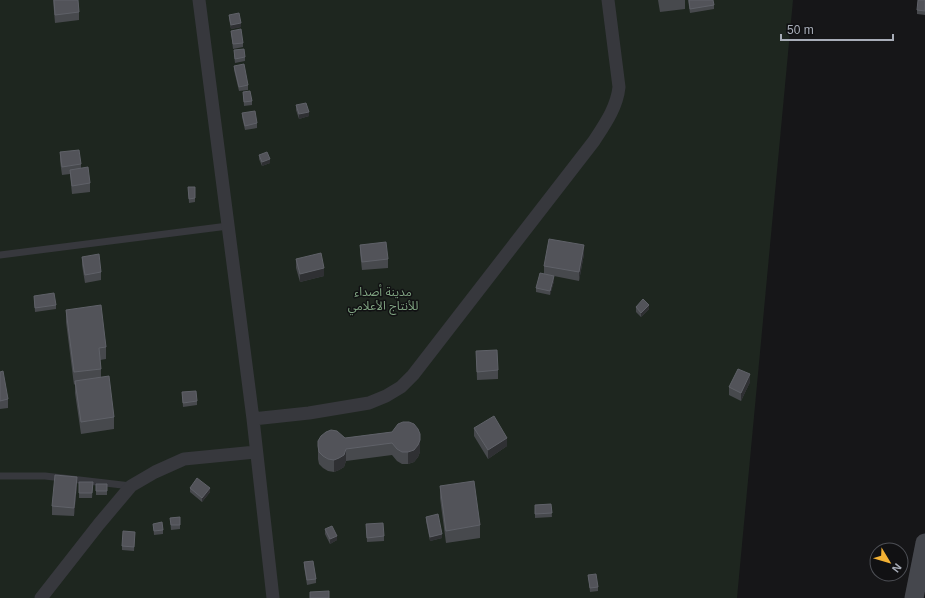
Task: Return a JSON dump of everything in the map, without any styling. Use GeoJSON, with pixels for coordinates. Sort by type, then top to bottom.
{"type":"FeatureCollection","features":[{"type":"Feature","properties":{"kind":"main road"},"geometry":{"type":"LineString","coordinates":[[914,598],[925,543]]}},
{"type":"Feature","properties":{"kind":"street"},"geometry":{"type":"LineString","coordinates":[[199,0],[253,419],[273,598]]}},
{"type":"Feature","properties":{"kind":"street"},"geometry":{"type":"LineString","coordinates":[[253,419],[309,413],[369,403],[386,396],[401,386],[413,375],[594,141],[610,115],[618,98],[619,87],[608,0]]}},
{"type":"Feature","properties":{"kind":"street"},"geometry":{"type":"LineString","coordinates":[[41,598],[131,486],[155,472],[184,459],[256,452]]}},
{"type":"Feature","properties":{"kind":"lane"},"geometry":{"type":"LineString","coordinates":[[0,255],[228,226]]}},
{"type":"Feature","properties":{"kind":"lane"},"geometry":{"type":"LineString","coordinates":[[0,476],[45,476],[131,486]]}},
{"type":"Feature","properties":{"kind":"green space","name":"مدينة أصداء للأنتاج الأعلامي"},"geometry":{"type":"Polygon","coordinates":[[[0,0],[793,0],[737,598],[0,598],[0,0]]]}},
{"type":"Feature","properties":{"kind":"building"},"geometry":{"type":"Polygon","coordinates":[[[54,0],[78,0],[79,12],[55,15],[54,0]]]}},
{"type":"Feature","properties":{"kind":"building"},"geometry":{"type":"Polygon","coordinates":[[[689,0],[713,0],[714,5],[690,9],[689,0]]]}},
{"type":"Feature","properties":{"kind":"building"},"geometry":{"type":"Polygon","coordinates":[[[918,0],[925,0],[925,11],[917,10],[918,0]]]}},
{"type":"Feature","properties":{"kind":"building"},"geometry":{"type":"Polygon","coordinates":[[[239,13],[241,23],[231,25],[229,15],[239,13]]]}},
{"type":"Feature","properties":{"kind":"building"},"geometry":{"type":"Polygon","coordinates":[[[241,29],[243,43],[233,44],[231,31],[241,29]]]}},
{"type":"Feature","properties":{"kind":"building"},"geometry":{"type":"Polygon","coordinates":[[[244,49],[245,57],[235,59],[234,50],[244,49]]]}},
{"type":"Feature","properties":{"kind":"building"},"geometry":{"type":"Polygon","coordinates":[[[244,64],[248,85],[239,87],[234,66],[244,64]]]}},
{"type":"Feature","properties":{"kind":"building"},"geometry":{"type":"Polygon","coordinates":[[[250,91],[252,101],[244,102],[243,92],[250,91]]]}},
{"type":"Feature","properties":{"kind":"building"},"geometry":{"type":"Polygon","coordinates":[[[306,103],[309,112],[299,114],[296,105],[306,103]]]}},
{"type":"Feature","properties":{"kind":"building"},"geometry":{"type":"Polygon","coordinates":[[[255,111],[257,123],[245,126],[242,113],[255,111]]]}},
{"type":"Feature","properties":{"kind":"building"},"geometry":{"type":"Polygon","coordinates":[[[79,150],[81,164],[62,167],[60,152],[79,150]]]}},
{"type":"Feature","properties":{"kind":"building"},"geometry":{"type":"Polygon","coordinates":[[[267,152],[270,159],[262,162],[259,155],[267,152]]]}},
{"type":"Feature","properties":{"kind":"building"},"geometry":{"type":"Polygon","coordinates":[[[88,167],[90,183],[72,186],[70,170],[88,167]]]}},
{"type":"Feature","properties":{"kind":"building"},"geometry":{"type":"Polygon","coordinates":[[[188,187],[195,187],[195,198],[189,199],[188,187]]]}},
{"type":"Feature","properties":{"kind":"building"},"geometry":{"type":"Polygon","coordinates":[[[549,239],[584,245],[579,272],[544,266],[549,239]]]}},
{"type":"Feature","properties":{"kind":"building"},"geometry":{"type":"Polygon","coordinates":[[[386,242],[388,259],[362,262],[360,245],[386,242]]]}},
{"type":"Feature","properties":{"kind":"building"},"geometry":{"type":"Polygon","coordinates":[[[321,253],[324,268],[300,274],[296,259],[321,253]]]}},
{"type":"Feature","properties":{"kind":"building"},"geometry":{"type":"Polygon","coordinates":[[[99,254],[101,272],[85,275],[82,257],[99,254]]]}},
{"type":"Feature","properties":{"kind":"building"},"geometry":{"type":"Polygon","coordinates":[[[540,273],[554,276],[550,291],[536,288],[540,273]]]}},
{"type":"Feature","properties":{"kind":"building"},"geometry":{"type":"Polygon","coordinates":[[[54,293],[56,305],[35,308],[34,296],[54,293]]]}},
{"type":"Feature","properties":{"kind":"building"},"geometry":{"type":"Polygon","coordinates":[[[643,299],[649,305],[641,313],[636,307],[643,299]]]}},
{"type":"Feature","properties":{"kind":"building"},"geometry":{"type":"Polygon","coordinates":[[[101,305],[106,347],[99,348],[101,369],[74,372],[66,310],[101,305]]]}},
{"type":"Feature","properties":{"kind":"building"},"geometry":{"type":"Polygon","coordinates":[[[497,350],[498,370],[477,372],[476,351],[497,350]]]}},
{"type":"Feature","properties":{"kind":"building"},"geometry":{"type":"Polygon","coordinates":[[[738,369],[750,374],[741,393],[729,387],[738,369]]]}},
{"type":"Feature","properties":{"kind":"building"},"geometry":{"type":"Polygon","coordinates":[[[3,371],[8,399],[0,401],[0,372],[3,371]]]}},
{"type":"Feature","properties":{"kind":"building"},"geometry":{"type":"Polygon","coordinates":[[[109,376],[114,417],[81,422],[75,381],[109,376]]]}},
{"type":"Feature","properties":{"kind":"building"},"geometry":{"type":"Polygon","coordinates":[[[196,391],[197,401],[183,403],[182,392],[196,391]]]}},
{"type":"Feature","properties":{"kind":"building"},"geometry":{"type":"Polygon","coordinates":[[[494,416],[507,438],[488,450],[474,428],[494,416]]]}},
{"type":"Feature","properties":{"kind":"building"},"geometry":{"type":"Polygon","coordinates":[[[403,422],[414,424],[420,434],[420,440],[414,450],[402,452],[392,443],[346,449],[344,455],[334,460],[328,459],[319,452],[318,441],[321,436],[331,430],[337,431],[345,438],[392,432],[398,424],[403,422]]]}},
{"type":"Feature","properties":{"kind":"building"},"geometry":{"type":"Polygon","coordinates":[[[55,475],[77,477],[74,508],[52,506],[55,475]]]}},
{"type":"Feature","properties":{"kind":"building"},"geometry":{"type":"Polygon","coordinates":[[[197,478],[210,488],[202,498],[190,488],[197,478]]]}},
{"type":"Feature","properties":{"kind":"building"},"geometry":{"type":"Polygon","coordinates":[[[474,481],[480,525],[446,531],[440,486],[474,481]]]}},
{"type":"Feature","properties":{"kind":"building"},"geometry":{"type":"Polygon","coordinates":[[[79,482],[93,482],[92,493],[79,493],[79,482]]]}},
{"type":"Feature","properties":{"kind":"building"},"geometry":{"type":"Polygon","coordinates":[[[96,484],[107,484],[107,491],[96,491],[96,484]]]}},
{"type":"Feature","properties":{"kind":"building"},"geometry":{"type":"Polygon","coordinates":[[[551,504],[552,513],[535,514],[535,505],[551,504]]]}},
{"type":"Feature","properties":{"kind":"building"},"geometry":{"type":"Polygon","coordinates":[[[438,514],[442,534],[430,537],[426,517],[438,514]]]}},
{"type":"Feature","properties":{"kind":"building"},"geometry":{"type":"Polygon","coordinates":[[[180,517],[180,525],[171,525],[170,518],[180,517]]]}},
{"type":"Feature","properties":{"kind":"building"},"geometry":{"type":"Polygon","coordinates":[[[162,522],[163,530],[154,531],[153,524],[162,522]]]}},
{"type":"Feature","properties":{"kind":"building"},"geometry":{"type":"Polygon","coordinates":[[[383,523],[384,536],[367,538],[366,524],[383,523]]]}},
{"type":"Feature","properties":{"kind":"building"},"geometry":{"type":"Polygon","coordinates":[[[332,526],[337,536],[330,539],[325,529],[332,526]]]}},
{"type":"Feature","properties":{"kind":"building"},"geometry":{"type":"Polygon","coordinates":[[[123,531],[135,532],[134,547],[122,546],[123,531]]]}},
{"type":"Feature","properties":{"kind":"building"},"geometry":{"type":"Polygon","coordinates":[[[313,561],[316,579],[307,580],[304,562],[313,561]]]}},
{"type":"Feature","properties":{"kind":"building"},"geometry":{"type":"Polygon","coordinates":[[[596,574],[598,587],[590,588],[588,575],[596,574]]]}},
{"type":"Feature","properties":{"kind":"building"},"geometry":{"type":"Polygon","coordinates":[[[329,591],[329,598],[310,598],[310,592],[329,591]]]}}]}
